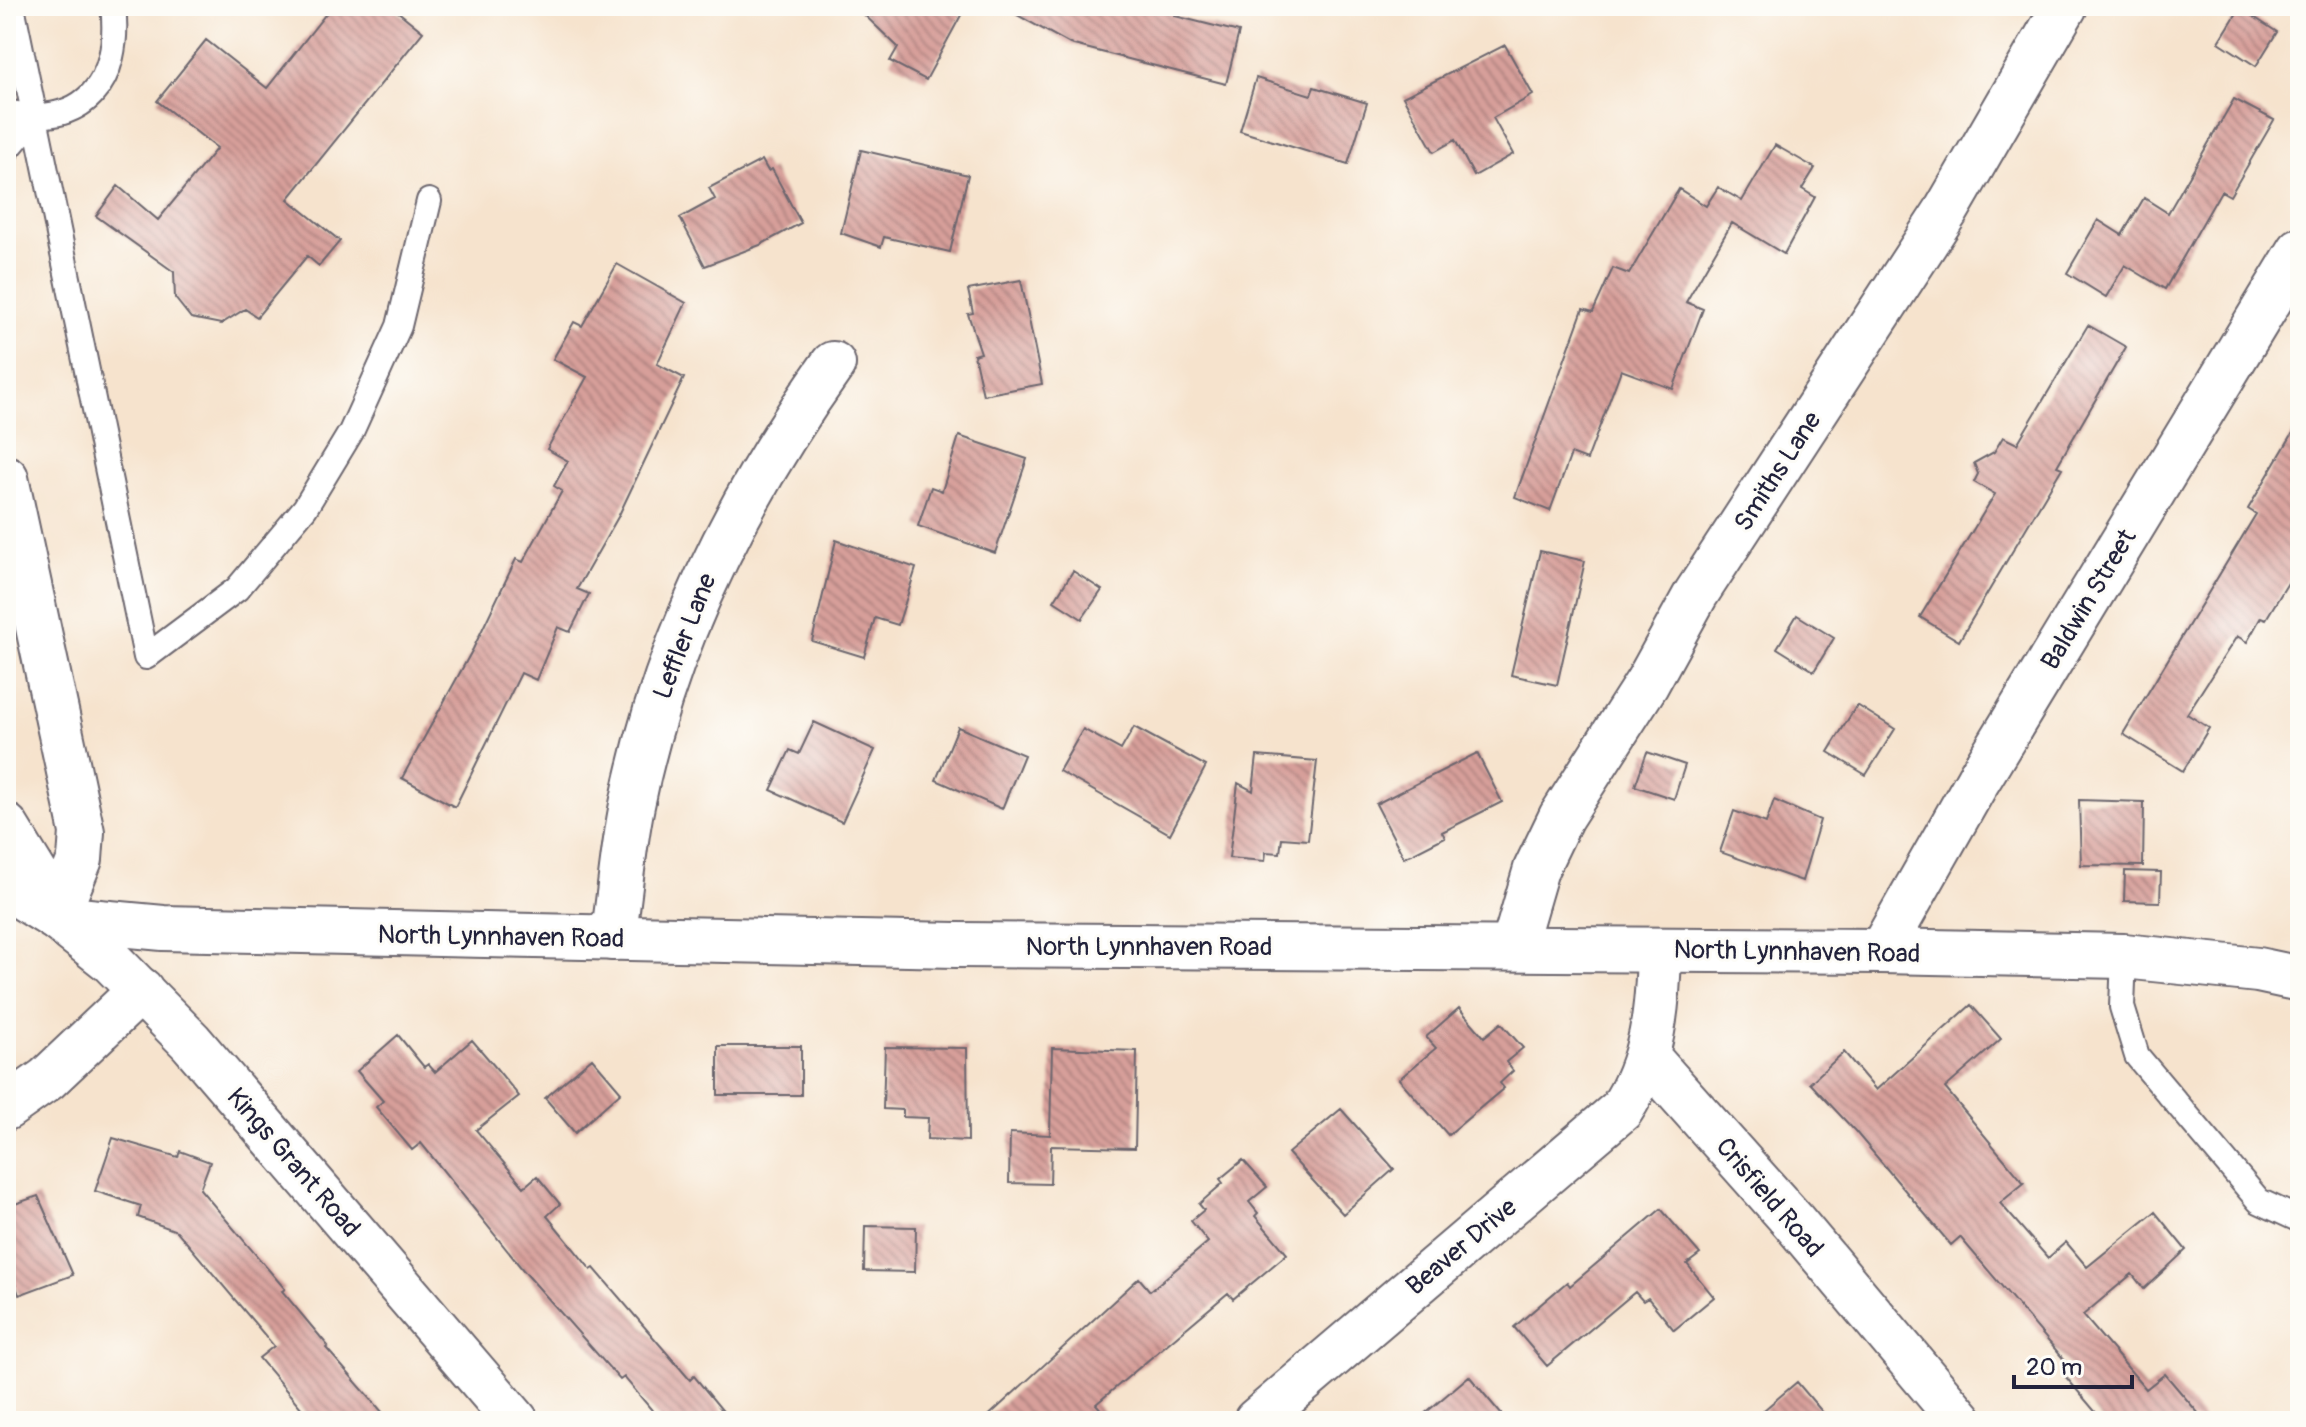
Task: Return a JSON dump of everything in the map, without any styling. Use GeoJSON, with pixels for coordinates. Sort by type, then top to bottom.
{"type":"FeatureCollection","features":[{"type":"Feature","properties":{"kind":"street","name":"Smiths Lane"},"geometry":{"type":"LineString","coordinates":[[1513,948],[1536,869],[1561,817],[1647,683],[1696,594],[1946,211],[2065,6]]}},
{"type":"Feature","properties":{"kind":"street","name":"Baldwin Street"},"geometry":{"type":"LineString","coordinates":[[1881,951],[1978,780],[2300,250]]}},
{"type":"Feature","properties":{"kind":"street","name":"Leffler Lane"},"geometry":{"type":"LineString","coordinates":[[613,938],[632,806],[656,708],[682,632],[708,573],[760,475],[833,364]]}},
{"type":"Feature","properties":{"kind":"street"},"geometry":{"type":"LineString","coordinates":[[6,478],[82,832],[80,859],[56,918]]}},
{"type":"Feature","properties":{"kind":"street"},"geometry":{"type":"LineString","coordinates":[[6,826],[42,883],[56,918]]}},
{"type":"Feature","properties":{"kind":"street","name":"North Lynnhaven Road"},"geometry":{"type":"LineString","coordinates":[[6,887],[56,918],[163,928],[972,945],[1881,951],[2124,956],[2258,970],[2300,979]]}},
{"type":"Feature","properties":{"kind":"street","name":"Kings Grant Road"},"geometry":{"type":"LineString","coordinates":[[56,918],[102,953],[191,1042],[516,1421]]}},
{"type":"Feature","properties":{"kind":"street"},"geometry":{"type":"LineString","coordinates":[[1648,1058],[1658,988],[1659,950]]}},
{"type":"Feature","properties":{"kind":"street"},"geometry":{"type":"LineString","coordinates":[[6,1108],[47,1079],[141,990]]}},
{"type":"Feature","properties":{"kind":"street","name":"Beaver Drive"},"geometry":{"type":"LineString","coordinates":[[1256,1421],[1621,1110],[1640,1082],[1648,1058]]}},
{"type":"Feature","properties":{"kind":"street","name":"Crisfield Road"},"geometry":{"type":"LineString","coordinates":[[1648,1058],[1794,1222],[1961,1421]]}},
{"type":"Feature","properties":{"kind":"lane"},"geometry":{"type":"LineString","coordinates":[[12,6],[146,657],[237,589],[305,508],[351,432],[399,326],[429,201]]}},
{"type":"Feature","properties":{"kind":"lane"},"geometry":{"type":"LineString","coordinates":[[6,112],[34,118],[67,113],[94,92],[108,70],[116,31],[113,6]]}},
{"type":"Feature","properties":{"kind":"lane"},"geometry":{"type":"LineString","coordinates":[[6,151],[34,118]]}},
{"type":"Feature","properties":{"kind":"lane"},"geometry":{"type":"LineString","coordinates":[[2124,956],[2122,1007],[2137,1056],[2259,1201],[2300,1220]]}},
{"type":"Feature","properties":{"kind":"building"},"geometry":{"type":"Polygon","coordinates":[[[332,6],[391,6],[423,32],[288,199],[340,241],[319,266],[307,256],[257,317],[245,309],[221,324],[191,318],[175,298],[174,272],[96,216],[118,186],[158,220],[217,148],[157,101],[206,40],[267,88],[332,6]]]}},
{"type":"Feature","properties":{"kind":"building"},"geometry":{"type":"Polygon","coordinates":[[[855,6],[966,6],[926,80],[890,61],[898,47],[855,6]]]}},
{"type":"Feature","properties":{"kind":"building"},"geometry":{"type":"Polygon","coordinates":[[[1001,6],[1178,6],[1175,16],[1239,32],[1226,84],[1070,44],[1001,6]]]}},
{"type":"Feature","properties":{"kind":"building"},"geometry":{"type":"Polygon","coordinates":[[[2240,8],[2277,32],[2256,66],[2219,42],[2240,8]]]}},
{"type":"Feature","properties":{"kind":"building"},"geometry":{"type":"Polygon","coordinates":[[[1505,45],[1533,95],[1493,118],[1513,154],[1474,176],[1455,140],[1434,152],[1403,97],[1505,45]]]}},
{"type":"Feature","properties":{"kind":"building"},"geometry":{"type":"Polygon","coordinates":[[[1256,78],[1311,95],[1314,87],[1367,103],[1348,164],[1240,131],[1256,78]]]}},
{"type":"Feature","properties":{"kind":"building"},"geometry":{"type":"Polygon","coordinates":[[[2234,99],[2274,120],[2230,196],[2221,191],[2165,289],[2125,265],[2106,297],[2067,273],[2098,220],[2122,235],[2144,198],[2168,213],[2234,99]]]}},
{"type":"Feature","properties":{"kind":"building"},"geometry":{"type":"Polygon","coordinates":[[[1775,145],[1815,168],[1802,189],[1815,197],[1784,254],[1732,223],[1686,302],[1703,309],[1673,389],[1621,370],[1587,460],[1571,454],[1550,511],[1515,497],[1583,309],[1593,312],[1613,268],[1629,274],[1679,189],[1706,206],[1718,187],[1742,201],[1775,145]]]}},
{"type":"Feature","properties":{"kind":"building"},"geometry":{"type":"Polygon","coordinates":[[[861,150],[968,175],[950,252],[884,237],[881,247],[841,233],[861,150]]]}},
{"type":"Feature","properties":{"kind":"building"},"geometry":{"type":"Polygon","coordinates":[[[762,160],[768,171],[772,169],[801,223],[760,245],[705,266],[680,218],[715,199],[709,188],[762,160]]]}},
{"type":"Feature","properties":{"kind":"building"},"geometry":{"type":"Polygon","coordinates":[[[617,264],[686,303],[657,364],[684,378],[618,517],[577,589],[589,594],[570,632],[558,627],[536,680],[521,673],[455,807],[402,778],[473,649],[516,559],[523,562],[562,491],[554,486],[568,461],[547,449],[587,377],[553,359],[574,322],[582,326],[617,264]]]}},
{"type":"Feature","properties":{"kind":"building"},"geometry":{"type":"Polygon","coordinates":[[[1021,280],[1042,384],[983,395],[974,355],[981,353],[968,314],[973,313],[968,290],[1021,280]]]}},
{"type":"Feature","properties":{"kind":"building"},"geometry":{"type":"Polygon","coordinates":[[[2088,325],[2126,347],[2057,466],[2062,468],[1959,641],[1920,617],[1995,494],[1974,482],[1978,474],[1974,463],[1994,452],[2003,437],[2017,444],[2088,325]]]}},
{"type":"Feature","properties":{"kind":"building"},"geometry":{"type":"Polygon","coordinates":[[[2300,421],[2300,563],[2266,619],[2261,617],[2247,642],[2237,636],[2187,714],[2209,728],[2183,771],[2123,734],[2256,514],[2248,509],[2300,421]]]}},
{"type":"Feature","properties":{"kind":"building"},"geometry":{"type":"Polygon","coordinates":[[[959,436],[1027,459],[995,553],[918,526],[931,487],[942,491],[959,436]]]}},
{"type":"Feature","properties":{"kind":"building"},"geometry":{"type":"Polygon","coordinates":[[[836,540],[916,568],[898,625],[875,618],[864,657],[812,641],[836,540]]]}},
{"type":"Feature","properties":{"kind":"building"},"geometry":{"type":"Polygon","coordinates":[[[1540,551],[1585,561],[1557,685],[1511,675],[1540,551]]]}},
{"type":"Feature","properties":{"kind":"building"},"geometry":{"type":"Polygon","coordinates":[[[1073,571],[1102,590],[1082,619],[1054,601],[1073,571]]]}},
{"type":"Feature","properties":{"kind":"building"},"geometry":{"type":"Polygon","coordinates":[[[1797,615],[1834,638],[1814,671],[1777,648],[1797,615]]]}},
{"type":"Feature","properties":{"kind":"building"},"geometry":{"type":"Polygon","coordinates":[[[1857,705],[1895,729],[1866,775],[1828,752],[1857,705]]]}},
{"type":"Feature","properties":{"kind":"building"},"geometry":{"type":"Polygon","coordinates":[[[814,722],[875,750],[842,822],[771,790],[790,750],[799,754],[814,722]]]}},
{"type":"Feature","properties":{"kind":"building"},"geometry":{"type":"Polygon","coordinates":[[[958,727],[1024,755],[1002,809],[936,780],[958,727]]]}},
{"type":"Feature","properties":{"kind":"building"},"geometry":{"type":"Polygon","coordinates":[[[1134,727],[1206,766],[1170,834],[1059,771],[1083,729],[1121,750],[1134,727]]]}},
{"type":"Feature","properties":{"kind":"building"},"geometry":{"type":"Polygon","coordinates":[[[1647,752],[1685,765],[1674,799],[1635,786],[1647,752]]]}},
{"type":"Feature","properties":{"kind":"building"},"geometry":{"type":"Polygon","coordinates":[[[1477,753],[1502,802],[1442,832],[1445,837],[1404,858],[1376,804],[1477,753]]]}},
{"type":"Feature","properties":{"kind":"building"},"geometry":{"type":"Polygon","coordinates":[[[1257,756],[1317,761],[1308,840],[1282,838],[1280,853],[1266,852],[1265,861],[1229,858],[1238,783],[1253,791],[1257,756]]]}},
{"type":"Feature","properties":{"kind":"building"},"geometry":{"type":"Polygon","coordinates":[[[1774,800],[1820,820],[1802,881],[1720,852],[1734,811],[1766,823],[1774,800]]]}},
{"type":"Feature","properties":{"kind":"building"},"geometry":{"type":"Polygon","coordinates":[[[2079,800],[2144,802],[2143,866],[2081,865],[2079,800]]]}},
{"type":"Feature","properties":{"kind":"building"},"geometry":{"type":"Polygon","coordinates":[[[2125,871],[2161,872],[2160,902],[2124,901],[2125,871]]]}},
{"type":"Feature","properties":{"kind":"building"},"geometry":{"type":"Polygon","coordinates":[[[1971,1005],[2001,1039],[1945,1088],[2024,1183],[2000,1203],[2048,1258],[2066,1242],[2087,1267],[2155,1212],[2186,1250],[2144,1289],[2132,1274],[2083,1315],[2146,1389],[2165,1374],[2205,1421],[2103,1421],[2065,1376],[2072,1369],[1960,1237],[1951,1245],[1855,1131],[1810,1083],[1844,1052],[1876,1090],[1971,1005]]]}},
{"type":"Feature","properties":{"kind":"building"},"geometry":{"type":"Polygon","coordinates":[[[1459,1008],[1484,1037],[1501,1023],[1523,1048],[1506,1062],[1513,1071],[1500,1083],[1504,1088],[1448,1135],[1399,1079],[1436,1048],[1426,1037],[1459,1008]]]}},
{"type":"Feature","properties":{"kind":"building"},"geometry":{"type":"Polygon","coordinates":[[[398,1035],[424,1067],[428,1064],[435,1072],[472,1040],[519,1096],[476,1130],[524,1187],[537,1176],[560,1204],[547,1216],[591,1270],[594,1268],[690,1380],[694,1376],[731,1421],[661,1421],[624,1377],[620,1380],[523,1270],[421,1143],[412,1150],[376,1107],[383,1101],[357,1071],[398,1035]]]}},
{"type":"Feature","properties":{"kind":"building"},"geometry":{"type":"Polygon","coordinates":[[[718,1046],[801,1046],[801,1095],[718,1095],[718,1046]]]}},
{"type":"Feature","properties":{"kind":"building"},"geometry":{"type":"Polygon","coordinates":[[[885,1047],[967,1048],[968,1141],[927,1139],[928,1118],[903,1117],[903,1110],[883,1109],[885,1047]]]}},
{"type":"Feature","properties":{"kind":"building"},"geometry":{"type":"Polygon","coordinates":[[[1052,1048],[1137,1051],[1135,1148],[1051,1146],[1050,1184],[1009,1183],[1010,1133],[1050,1135],[1052,1048]]]}},
{"type":"Feature","properties":{"kind":"building"},"geometry":{"type":"Polygon","coordinates":[[[592,1058],[621,1092],[575,1133],[545,1098],[592,1058]]]}},
{"type":"Feature","properties":{"kind":"building"},"geometry":{"type":"Polygon","coordinates":[[[1341,1109],[1394,1169],[1343,1214],[1288,1153],[1341,1109]]]}},
{"type":"Feature","properties":{"kind":"building"},"geometry":{"type":"Polygon","coordinates":[[[113,1138],[178,1157],[180,1151],[210,1162],[200,1189],[285,1289],[282,1291],[328,1346],[326,1348],[390,1421],[312,1421],[259,1358],[274,1346],[177,1231],[138,1217],[141,1206],[95,1191],[113,1138]]]}},
{"type":"Feature","properties":{"kind":"building"},"geometry":{"type":"Polygon","coordinates":[[[1243,1160],[1267,1187],[1249,1202],[1258,1213],[1255,1216],[1287,1254],[1233,1299],[1228,1293],[1096,1404],[1111,1421],[983,1421],[1139,1278],[1150,1291],[1208,1242],[1191,1221],[1204,1210],[1199,1204],[1223,1183],[1220,1179],[1243,1160]]]}},
{"type":"Feature","properties":{"kind":"building"},"geometry":{"type":"Polygon","coordinates":[[[38,1196],[73,1275],[19,1295],[6,1258],[6,1207],[38,1196]]]}},
{"type":"Feature","properties":{"kind":"building"},"geometry":{"type":"Polygon","coordinates":[[[1661,1209],[1700,1254],[1687,1264],[1714,1297],[1674,1330],[1648,1298],[1643,1301],[1635,1292],[1547,1366],[1514,1327],[1567,1282],[1570,1286],[1661,1209]]]}},
{"type":"Feature","properties":{"kind":"building"},"geometry":{"type":"Polygon","coordinates":[[[865,1226],[916,1227],[915,1272],[864,1271],[865,1226]]]}},
{"type":"Feature","properties":{"kind":"building"},"geometry":{"type":"Polygon","coordinates":[[[1469,1376],[1507,1421],[1416,1421],[1469,1376]]]}},
{"type":"Feature","properties":{"kind":"building"},"geometry":{"type":"Polygon","coordinates":[[[1797,1382],[1830,1421],[1751,1421],[1797,1382]]]}}]}
